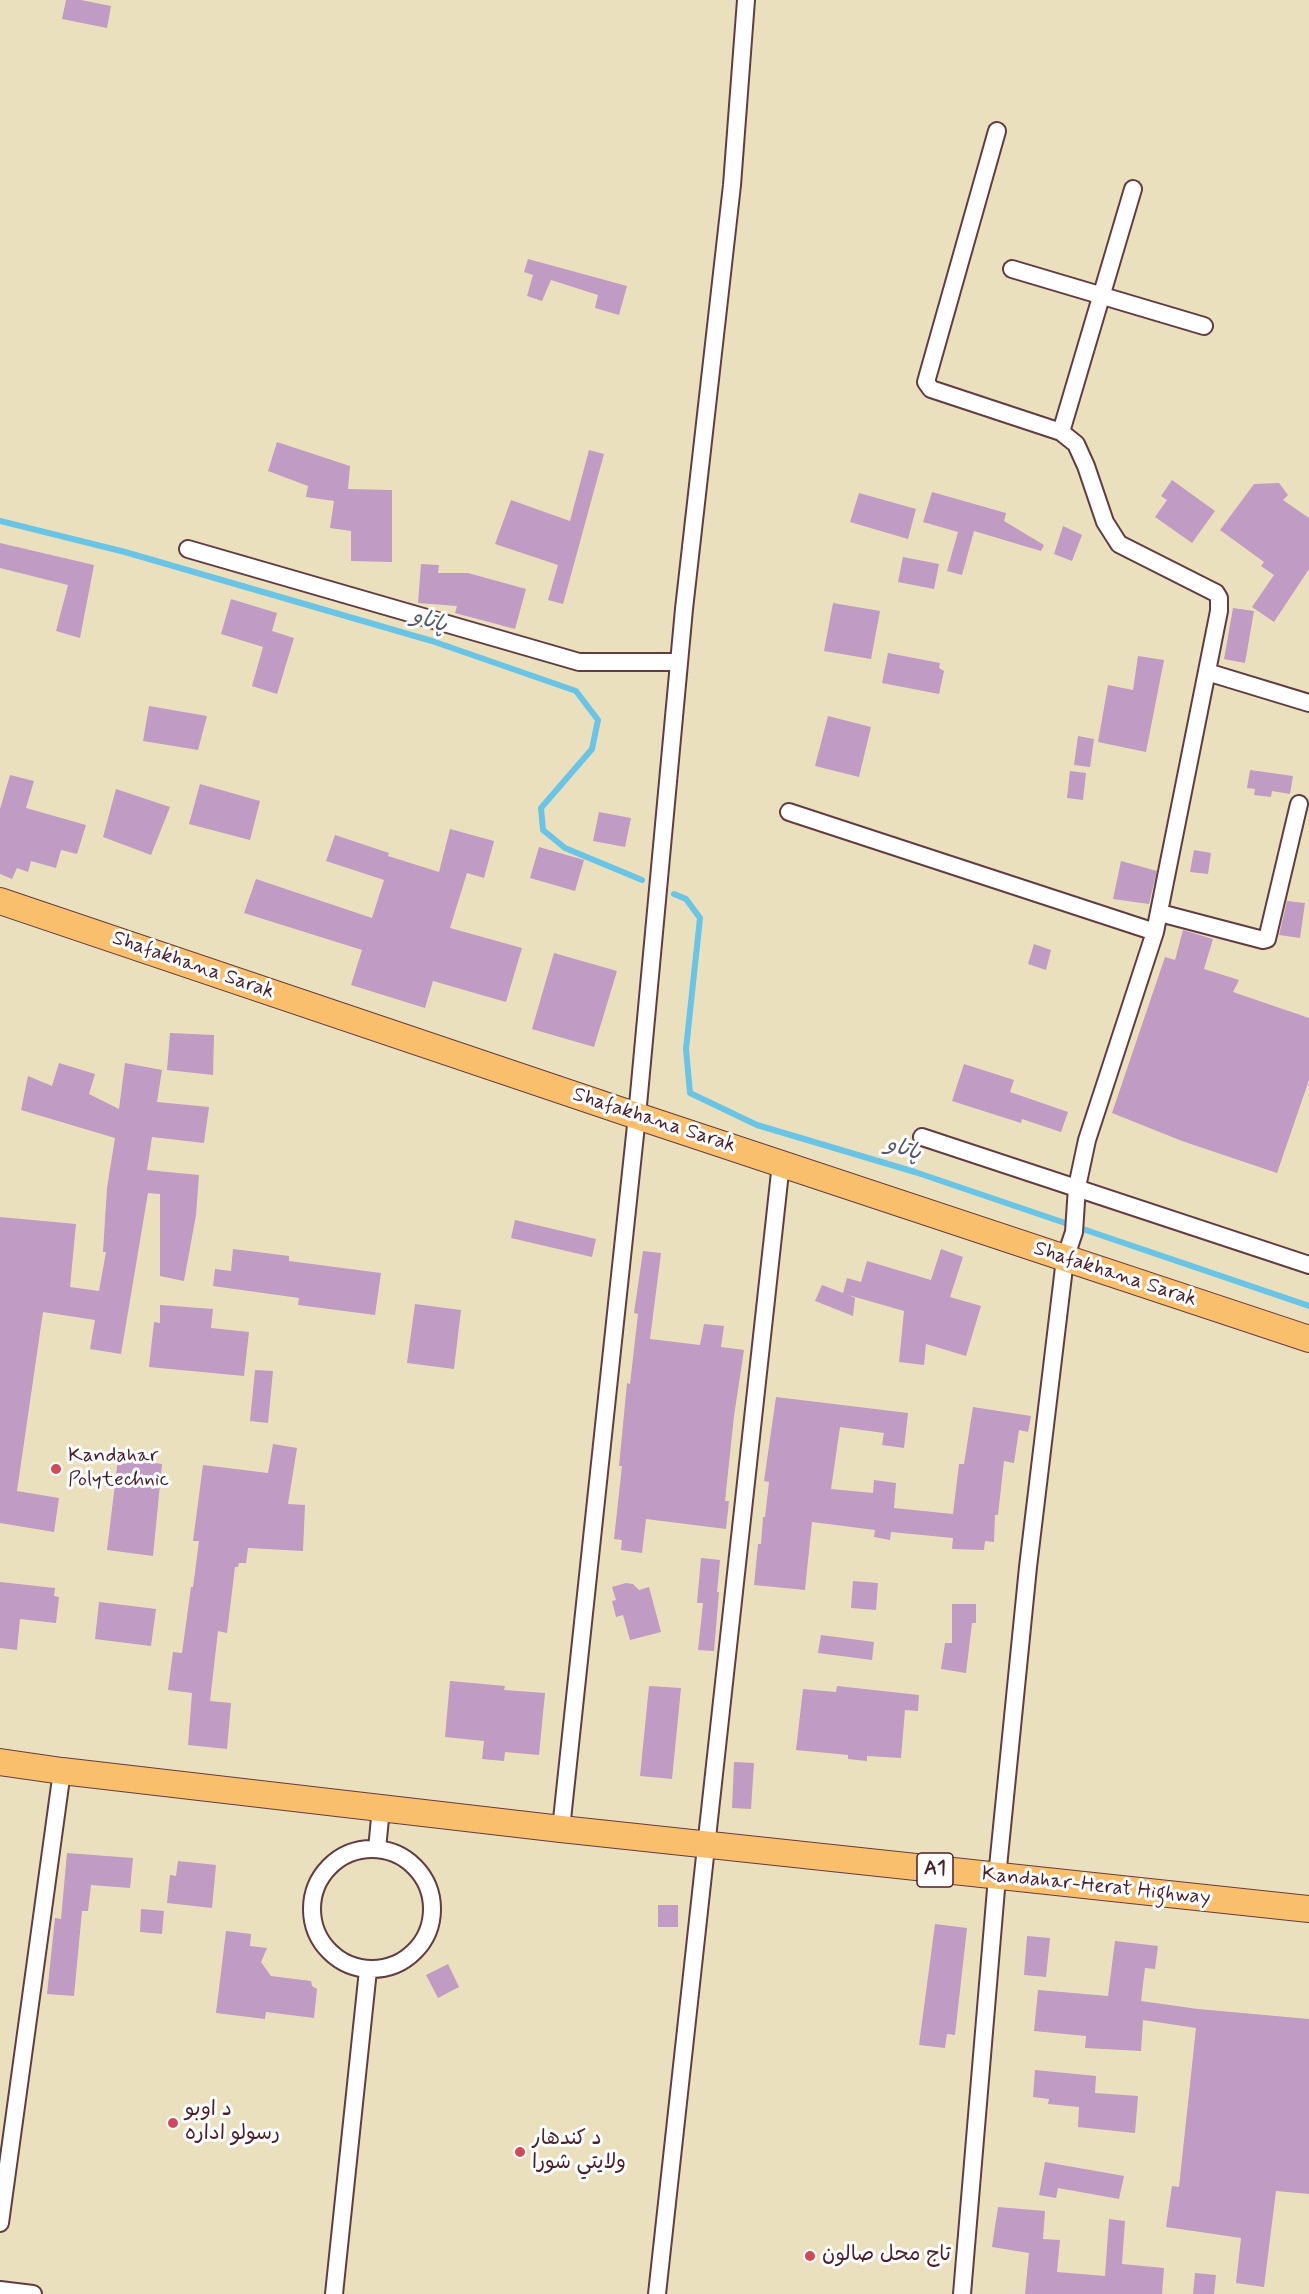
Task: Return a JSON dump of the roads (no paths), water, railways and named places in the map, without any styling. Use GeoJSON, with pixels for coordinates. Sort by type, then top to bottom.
{"type":"FeatureCollection","features":[{"type":"Feature","properties":{"kind":"main road","name":"Shafakhana Sarak"},"geometry":{"type":"LineString","coordinates":[[0,901],[1309,1339]]}},
{"type":"Feature","properties":{"kind":"main road","name":"Kandahar-Herat Highway"},"geometry":{"type":"LineString","coordinates":[[0,1762],[561,1829],[1309,1909]]}},
{"type":"Feature","properties":{"kind":"street"},"geometry":{"type":"LineString","coordinates":[[561,1829],[637,1116],[679,662],[732,185],[746,0]]}},
{"type":"Feature","properties":{"kind":"street"},"geometry":{"type":"LineString","coordinates":[[962,2294],[997,1877],[1028,1567],[1065,1259],[1074,1232],[1077,1187],[1087,1140],[1160,913],[1207,672],[1219,598],[1216,593],[1119,544],[1105,522],[1076,444],[1061,432],[931,389],[926,381],[997,131]]}},
{"type":"Feature","properties":{"kind":"street"},"geometry":{"type":"LineString","coordinates":[[1061,432],[1133,189]]}},
{"type":"Feature","properties":{"kind":"street"},"geometry":{"type":"LineString","coordinates":[[1012,269],[1204,326]]}},
{"type":"Feature","properties":{"kind":"street"},"geometry":{"type":"LineString","coordinates":[[188,549],[579,662],[679,662]]}},
{"type":"Feature","properties":{"kind":"street"},"geometry":{"type":"LineString","coordinates":[[1207,672],[1309,703]]}},
{"type":"Feature","properties":{"kind":"street"},"geometry":{"type":"LineString","coordinates":[[1160,913],[1263,940],[1267,939],[1299,804]]}},
{"type":"Feature","properties":{"kind":"street"},"geometry":{"type":"LineString","coordinates":[[789,812],[1155,932]]}},
{"type":"Feature","properties":{"kind":"street"},"geometry":{"type":"LineString","coordinates":[[922,1137],[1309,1265]]}},
{"type":"Feature","properties":{"kind":"street"},"geometry":{"type":"LineString","coordinates":[[657,2294],[781,1163]]}},
{"type":"Feature","properties":{"kind":"street"},"geometry":{"type":"LineString","coordinates":[[0,2223],[62,1771]]}},
{"type":"Feature","properties":{"kind":"street"},"geometry":{"type":"LineString","coordinates":[[377,1849],[381,1808]]}},
{"type":"Feature","properties":{"kind":"street"},"geometry":{"type":"LineString","coordinates":[[377,1849],[397,1854],[415,1866],[427,1882],[433,1903],[432,1924],[423,1943],[409,1959],[390,1968],[368,1970],[350,1966],[333,1956],[321,1942],[313,1924],[311,1905],[316,1887],[326,1871],[340,1858],[358,1850],[377,1849]]}},
{"type":"Feature","properties":{"kind":"street"},"geometry":{"type":"LineString","coordinates":[[334,2294],[368,1970]]}},
{"type":"Feature","properties":{"kind":"street"},"geometry":{"type":"LineString","coordinates":[[0,2290],[33,2294]]}},
{"type":"Feature","properties":{"kind":"waterway","name":"پاتاو"},"geometry":{"type":"LineString","coordinates":[[0,521],[125,552],[432,641],[576,691],[598,720],[592,749],[541,808],[543,830],[565,848],[642,880]]}},
{"type":"Feature","properties":{"kind":"waterway","name":"پاتاو"},"geometry":{"type":"LineString","coordinates":[[674,894],[686,899],[700,918],[686,1049],[690,1093],[757,1125],[915,1172],[1309,1306]]}},
{"type":"Feature","properties":{"kind":"place","name":"Kandahar Polytechnic"},"geometry":{"type":"Point","coordinates":[56,1469]}},
{"type":"Feature","properties":{"kind":"place","name":"د اوبو رسولو اداره"},"geometry":{"type":"Point","coordinates":[173,2123]}},
{"type":"Feature","properties":{"kind":"place","name":"د کندهار ولايتي شورا"},"geometry":{"type":"Point","coordinates":[520,2152]}},
{"type":"Feature","properties":{"kind":"place","name":"تاج محل صالون"},"geometry":{"type":"Point","coordinates":[810,2256]}}]}
